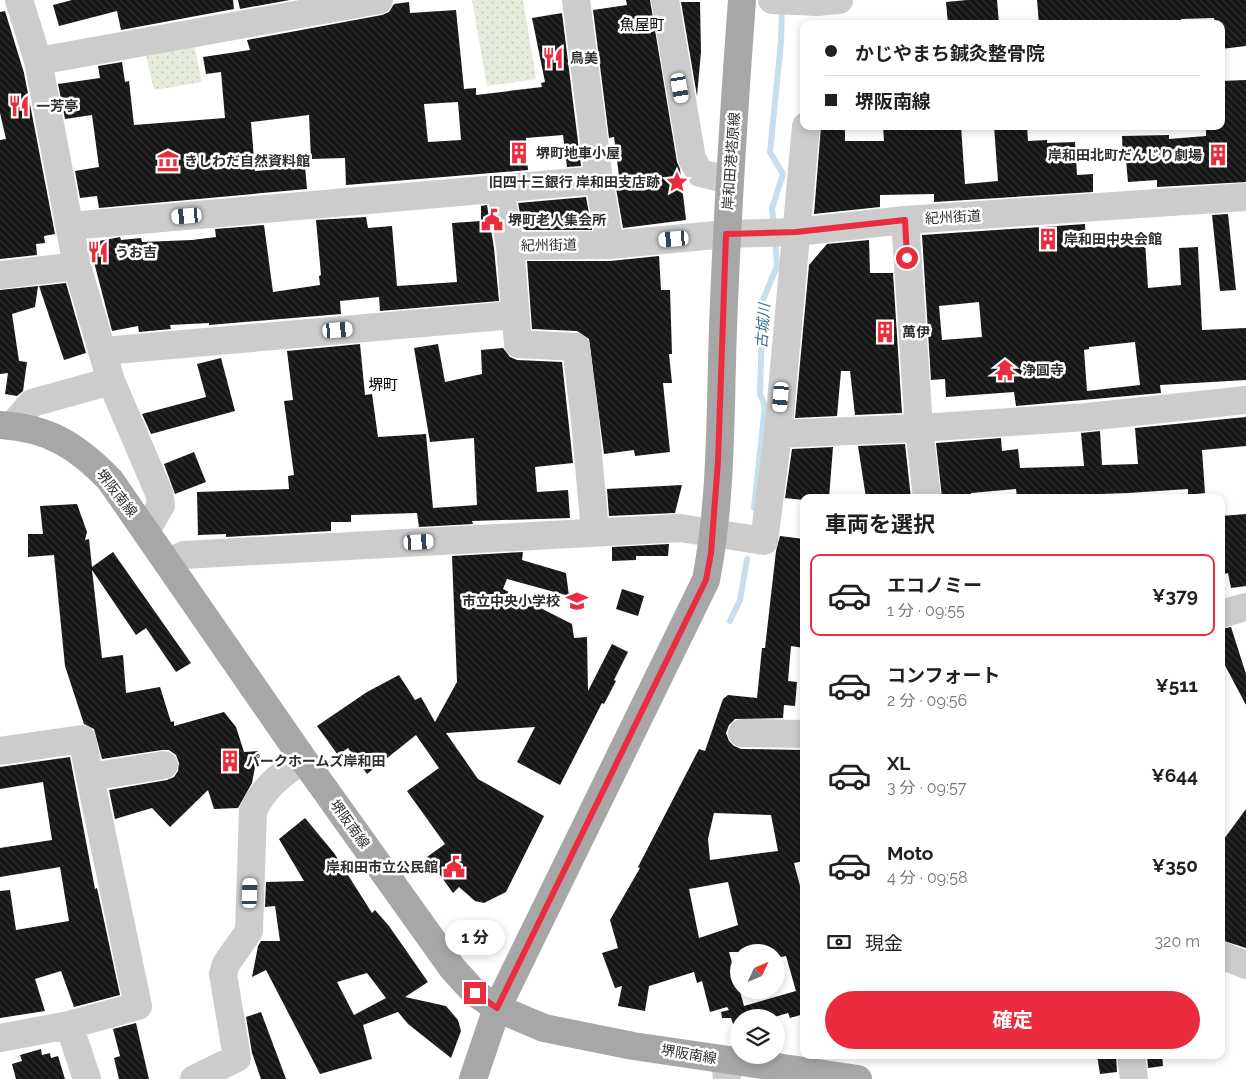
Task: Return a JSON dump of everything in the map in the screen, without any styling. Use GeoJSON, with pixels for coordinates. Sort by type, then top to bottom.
{"type":"FeatureCollection","features":[{"type":"Feature","properties":{"kind":"main road","name":"岸和田港塔原線"},"geometry":{"type":"LineString","coordinates":[[473,1079],[497,1008],[706,580],[713,532],[726,234],[742,0]]}},
{"type":"Feature","properties":{"kind":"main road","name":"堺阪南線"},"geometry":{"type":"LineString","coordinates":[[6,425],[42,432],[67,442],[90,460],[110,480],[303,759],[453,969],[475,993],[497,1008],[544,1028],[633,1046],[726,1069],[858,1079]]}},
{"type":"Feature","properties":{"kind":"street"},"geometry":{"type":"LineString","coordinates":[[19,0],[38,61],[77,266],[111,381],[159,492],[161,505],[146,532]]}},
{"type":"Feature","properties":{"kind":"street"},"geometry":{"type":"LineString","coordinates":[[38,61],[379,0]]}},
{"type":"Feature","properties":{"kind":"street"},"geometry":{"type":"LineString","coordinates":[[576,0],[599,180],[610,245]]}},
{"type":"Feature","properties":{"kind":"street"},"geometry":{"type":"LineString","coordinates":[[665,0],[692,159],[700,173],[729,180]]}},
{"type":"Feature","properties":{"kind":"street"},"geometry":{"type":"LineString","coordinates":[[168,562],[184,555],[680,528],[764,541],[778,434],[781,233],[805,130]]}},
{"type":"Feature","properties":{"kind":"street"},"geometry":{"type":"LineString","coordinates":[[70,226],[599,180]]}},
{"type":"Feature","properties":{"kind":"street"},"geometry":{"type":"LineString","coordinates":[[500,188],[510,246],[514,315],[518,344],[576,347],[595,532]]}},
{"type":"Feature","properties":{"kind":"street","name":"紀州街道"},"geometry":{"type":"LineString","coordinates":[[510,246],[610,245],[726,234],[781,233],[905,220],[1246,197]]}},
{"type":"Feature","properties":{"kind":"street"},"geometry":{"type":"LineString","coordinates":[[905,220],[919,428],[927,494]]}},
{"type":"Feature","properties":{"kind":"street"},"geometry":{"type":"LineString","coordinates":[[0,275],[77,266]]}},
{"type":"Feature","properties":{"kind":"street"},"geometry":{"type":"LineString","coordinates":[[103,351],[514,315]]}},
{"type":"Feature","properties":{"kind":"street"},"geometry":{"type":"LineString","coordinates":[[6,425],[32,403],[111,381]]}},
{"type":"Feature","properties":{"kind":"street"},"geometry":{"type":"LineString","coordinates":[[778,434],[919,428],[1087,417],[1246,400]]}},
{"type":"Feature","properties":{"kind":"street"},"geometry":{"type":"LineString","coordinates":[[1225,613],[1246,607]]}},
{"type":"Feature","properties":{"kind":"street"},"geometry":{"type":"LineString","coordinates":[[742,732],[800,734]]}},
{"type":"Feature","properties":{"kind":"street"},"geometry":{"type":"LineString","coordinates":[[0,751],[82,739],[138,1006],[69,1025],[0,1038]]}},
{"type":"Feature","properties":{"kind":"street"},"geometry":{"type":"LineString","coordinates":[[194,1079],[236,1058],[223,974],[226,964],[249,931],[253,811],[260,795],[275,779],[303,759]]}},
{"type":"Feature","properties":{"kind":"street"},"geometry":{"type":"LineString","coordinates":[[90,777],[164,765]]}},
{"type":"Feature","properties":{"kind":"street"},"geometry":{"type":"LineString","coordinates":[[1225,957],[1246,965]]}},
{"type":"Feature","properties":{"kind":"street"},"geometry":{"type":"LineString","coordinates":[[69,1025],[87,1079]]}},
{"type":"Feature","properties":{"kind":"street"},"geometry":{"type":"LineString","coordinates":[[1132,1059],[1134,1079]]}},
{"type":"Feature","properties":{"kind":"green space"},"geometry":{"type":"Polygon","coordinates":[[[472,0],[523,0],[536,79],[487,86],[472,0]]]}},
{"type":"Feature","properties":{"kind":"green space"},"geometry":{"type":"Polygon","coordinates":[[[192,34],[202,82],[154,90],[143,42],[192,34]]]}},
{"type":"Feature","properties":{"kind":"building"},"geometry":{"type":"Polygon","coordinates":[[[72,0],[233,0],[234,9],[121,30],[117,11],[59,26],[53,5],[72,0]]]}},
{"type":"Feature","properties":{"kind":"building"},"geometry":{"type":"Polygon","coordinates":[[[238,0],[290,0],[240,9],[238,0]]]}},
{"type":"Feature","properties":{"kind":"building"},"geometry":{"type":"Polygon","coordinates":[[[626,0],[650,0],[677,162],[680,169],[686,220],[623,228],[614,177],[619,176],[614,137],[609,138],[593,10],[627,5],[626,0]]]}},
{"type":"Feature","properties":{"kind":"building"},"geometry":{"type":"Polygon","coordinates":[[[997,0],[999,20],[948,20],[946,2],[997,0]]]}},
{"type":"Feature","properties":{"kind":"building"},"geometry":{"type":"Polygon","coordinates":[[[1037,0],[1246,0],[1246,46],[1225,49],[1225,20],[1214,20],[1214,18],[1181,20],[1039,20],[1037,0]]]}},
{"type":"Feature","properties":{"kind":"building"},"geometry":{"type":"Polygon","coordinates":[[[409,2],[410,13],[456,10],[464,89],[476,88],[476,95],[542,87],[541,83],[545,82],[532,18],[562,13],[581,166],[567,167],[563,135],[526,138],[528,170],[346,185],[345,158],[311,159],[309,115],[251,122],[255,171],[305,167],[307,189],[99,208],[97,196],[80,198],[75,171],[99,167],[92,115],[65,119],[58,84],[100,78],[98,66],[122,62],[125,82],[129,81],[134,125],[225,118],[221,72],[206,74],[203,57],[250,50],[247,40],[382,15],[389,12],[394,4],[409,2]],[[458,102],[424,104],[428,142],[461,140],[458,102]]]}},
{"type":"Feature","properties":{"kind":"building"},"geometry":{"type":"Polygon","coordinates":[[[681,2],[700,2],[701,52],[697,96],[681,2]]]}},
{"type":"Feature","properties":{"kind":"building"},"geometry":{"type":"Polygon","coordinates":[[[5,11],[24,73],[55,234],[44,236],[45,243],[36,244],[37,255],[0,259],[0,140],[6,139],[0,113],[0,12],[5,11]]]}},
{"type":"Feature","properties":{"kind":"building"},"geometry":{"type":"Polygon","coordinates":[[[1246,80],[1246,182],[1157,187],[1157,180],[1128,182],[1126,160],[1123,160],[1122,136],[1169,135],[1169,139],[1206,136],[1206,130],[1225,130],[1225,81],[1246,80]]]}},
{"type":"Feature","properties":{"kind":"building"},"geometry":{"type":"Polygon","coordinates":[[[821,130],[845,130],[845,141],[884,141],[883,130],[961,130],[965,184],[998,181],[994,130],[1027,130],[1028,141],[1047,140],[1047,143],[1075,142],[1077,175],[1093,174],[1093,192],[934,202],[934,194],[880,195],[880,207],[814,214],[821,130]]]}},
{"type":"Feature","properties":{"kind":"building"},"geometry":{"type":"Polygon","coordinates":[[[586,197],[592,230],[526,230],[523,228],[518,203],[586,197]]]}},
{"type":"Feature","properties":{"kind":"building"},"geometry":{"type":"Polygon","coordinates":[[[487,205],[494,248],[499,301],[380,311],[379,297],[340,301],[341,314],[209,325],[209,323],[170,325],[171,329],[139,332],[138,326],[112,331],[89,243],[120,237],[121,240],[141,238],[142,242],[192,240],[216,237],[215,229],[264,225],[273,292],[320,285],[319,276],[321,275],[316,220],[366,217],[368,228],[392,226],[397,286],[457,282],[452,223],[481,221],[481,206],[487,205]]]}},
{"type":"Feature","properties":{"kind":"building"},"geometry":{"type":"Polygon","coordinates":[[[1228,214],[1236,290],[1220,291],[1212,215],[1228,214]]]}},
{"type":"Feature","properties":{"kind":"building"},"geometry":{"type":"Polygon","coordinates":[[[1085,224],[1086,245],[1145,241],[1148,288],[1181,285],[1179,248],[1198,247],[1202,330],[1246,328],[1246,380],[1160,385],[1161,393],[1016,406],[1014,392],[946,397],[945,379],[931,380],[922,235],[1085,224]],[[979,302],[939,306],[942,340],[982,337],[979,302]],[[1135,342],[1089,347],[1089,349],[1084,350],[1087,391],[1140,385],[1135,342]]]}},
{"type":"Feature","properties":{"kind":"building"},"geometry":{"type":"Polygon","coordinates":[[[869,240],[870,273],[893,273],[902,413],[855,415],[850,371],[841,371],[837,416],[795,418],[809,265],[827,244],[869,240]]]}},
{"type":"Feature","properties":{"kind":"building"},"geometry":{"type":"Polygon","coordinates":[[[659,256],[661,290],[670,290],[672,354],[669,354],[672,383],[663,383],[670,452],[635,456],[634,450],[604,454],[589,339],[577,331],[532,329],[527,261],[610,261],[659,256]]]}},
{"type":"Feature","properties":{"kind":"building"},"geometry":{"type":"Polygon","coordinates":[[[66,283],[86,353],[64,360],[39,286],[66,283]]]}},
{"type":"Feature","properties":{"kind":"building"},"geometry":{"type":"Polygon","coordinates":[[[38,286],[35,307],[12,314],[19,361],[27,362],[23,391],[17,396],[5,394],[8,373],[0,374],[0,290],[38,286]]]}},
{"type":"Feature","properties":{"kind":"building"},"geometry":{"type":"Polygon","coordinates":[[[360,344],[365,395],[372,394],[378,437],[426,434],[433,508],[477,505],[474,438],[430,442],[414,348],[438,344],[445,382],[482,374],[481,350],[503,348],[510,357],[517,360],[562,362],[573,463],[535,467],[537,492],[568,490],[570,518],[472,521],[473,524],[419,527],[417,513],[351,515],[351,522],[331,522],[331,531],[226,537],[226,534],[198,535],[197,492],[289,489],[288,476],[294,475],[284,401],[293,400],[287,351],[360,344]]]}},
{"type":"Feature","properties":{"kind":"building"},"geometry":{"type":"Polygon","coordinates":[[[221,358],[235,411],[151,434],[142,414],[206,397],[197,364],[221,358]]]}},
{"type":"Feature","properties":{"kind":"building"},"geometry":{"type":"Polygon","coordinates":[[[1246,417],[1246,446],[1202,450],[1205,493],[1188,494],[1188,489],[1100,494],[1017,494],[1016,489],[971,494],[942,494],[936,443],[1001,438],[1002,451],[1018,449],[1020,468],[1084,466],[1081,433],[1100,431],[1102,465],[1138,464],[1135,428],[1246,417]]]}},
{"type":"Feature","properties":{"kind":"building"},"geometry":{"type":"Polygon","coordinates":[[[905,444],[911,494],[865,494],[858,446],[905,444]]]}},
{"type":"Feature","properties":{"kind":"building"},"geometry":{"type":"Polygon","coordinates":[[[833,447],[829,494],[800,494],[800,500],[785,498],[792,449],[833,447]]]}},
{"type":"Feature","properties":{"kind":"building"},"geometry":{"type":"Polygon","coordinates":[[[194,452],[206,482],[175,494],[164,464],[194,452]]]}},
{"type":"Feature","properties":{"kind":"building"},"geometry":{"type":"Polygon","coordinates":[[[682,485],[675,513],[609,516],[607,489],[682,485]]]}},
{"type":"Feature","properties":{"kind":"building"},"geometry":{"type":"Polygon","coordinates":[[[77,504],[87,532],[85,540],[89,539],[92,567],[113,552],[191,663],[176,672],[146,628],[136,635],[92,570],[102,658],[123,655],[126,693],[160,687],[171,722],[174,721],[174,726],[224,712],[236,727],[244,752],[258,751],[252,783],[238,808],[214,809],[208,790],[170,827],[152,808],[115,819],[109,790],[167,780],[174,777],[178,771],[179,763],[176,755],[169,750],[102,759],[94,729],[84,724],[65,666],[54,555],[28,557],[28,534],[43,534],[40,506],[77,504]]]}},
{"type":"Feature","properties":{"kind":"building"},"geometry":{"type":"Polygon","coordinates":[[[1246,514],[1246,586],[1231,588],[1228,573],[1225,574],[1225,516],[1246,514]]]}},
{"type":"Feature","properties":{"kind":"building"},"geometry":{"type":"Polygon","coordinates":[[[780,536],[800,538],[800,647],[791,646],[788,681],[797,682],[795,706],[784,705],[783,718],[735,719],[729,725],[726,733],[729,741],[741,749],[800,750],[800,862],[794,863],[800,886],[800,1015],[790,1018],[788,1013],[785,1014],[785,1009],[730,1009],[730,1018],[722,1018],[721,1012],[729,1010],[727,1007],[710,1012],[702,981],[697,983],[694,972],[649,986],[645,1011],[618,1006],[622,986],[615,988],[602,953],[618,948],[610,920],[640,868],[638,867],[699,749],[705,751],[723,699],[728,695],[757,698],[762,648],[765,648],[776,551],[780,536]],[[714,813],[708,839],[710,860],[778,851],[771,815],[714,813]],[[728,882],[689,889],[699,938],[738,925],[728,882]]]}},
{"type":"Feature","properties":{"kind":"building"},"geometry":{"type":"Polygon","coordinates":[[[669,544],[668,556],[636,556],[636,560],[612,561],[612,547],[669,544]]]}},
{"type":"Feature","properties":{"kind":"building"},"geometry":{"type":"Polygon","coordinates":[[[523,552],[522,560],[566,573],[569,596],[507,579],[503,589],[572,624],[574,638],[587,637],[588,691],[612,644],[628,652],[614,680],[616,681],[604,704],[602,703],[560,785],[517,762],[535,727],[446,733],[478,779],[544,816],[506,892],[484,903],[475,901],[459,887],[453,893],[427,857],[445,844],[407,791],[439,768],[416,735],[367,774],[348,748],[338,755],[317,726],[367,692],[399,675],[415,700],[421,697],[435,722],[457,682],[452,556],[523,552]]]}},
{"type":"Feature","properties":{"kind":"building"},"geometry":{"type":"Polygon","coordinates":[[[622,589],[644,596],[638,616],[616,609],[622,589]]]}},
{"type":"Feature","properties":{"kind":"building"},"geometry":{"type":"Polygon","coordinates":[[[1231,627],[1246,674],[1246,705],[1225,666],[1225,628],[1231,627]]]}},
{"type":"Feature","properties":{"kind":"building"},"geometry":{"type":"Polygon","coordinates":[[[70,757],[95,889],[97,888],[120,995],[74,1007],[61,971],[35,979],[45,1011],[0,1018],[0,891],[10,890],[16,930],[69,921],[60,867],[0,877],[0,848],[52,840],[43,782],[0,789],[0,767],[70,757]]]}},
{"type":"Feature","properties":{"kind":"building"},"geometry":{"type":"Polygon","coordinates":[[[1246,809],[1246,948],[1225,941],[1225,838],[1246,809]]]}},
{"type":"Feature","properties":{"kind":"building"},"geometry":{"type":"Polygon","coordinates":[[[305,818],[334,853],[372,913],[375,910],[389,926],[428,982],[405,997],[446,1006],[458,1020],[461,1031],[451,1058],[408,1024],[398,1012],[363,1025],[372,1059],[320,1074],[266,970],[252,977],[258,946],[261,941],[280,941],[275,906],[265,907],[266,882],[304,881],[279,839],[305,818]],[[367,973],[337,982],[354,1015],[386,998],[367,973]]]}},
{"type":"Feature","properties":{"kind":"building"},"geometry":{"type":"Polygon","coordinates":[[[261,1012],[286,1079],[261,1079],[252,1053],[246,1017],[261,1012]]]}},
{"type":"Feature","properties":{"kind":"building"},"geometry":{"type":"Polygon","coordinates":[[[136,1023],[149,1079],[119,1079],[114,1058],[120,1056],[113,1029],[136,1023]]]}},
{"type":"Feature","properties":{"kind":"building"},"geometry":{"type":"Polygon","coordinates":[[[41,1049],[42,1055],[50,1053],[51,1058],[58,1056],[65,1079],[16,1079],[12,1064],[22,1061],[20,1055],[41,1049]]]}},
{"type":"Feature","properties":{"kind":"building"},"geometry":{"type":"Polygon","coordinates":[[[1098,1059],[1116,1059],[1117,1072],[1100,1074],[1098,1059]]]}},
{"type":"Feature","properties":{"kind":"building"},"geometry":{"type":"Polygon","coordinates":[[[1147,1059],[1162,1059],[1163,1066],[1148,1068],[1147,1059]]]}},
{"type":"Feature","properties":{"kind":"waterway","name":"古城川"},"geometry":{"type":"LineString","coordinates":[[774,226],[772,208],[783,174],[770,152],[781,42],[782,7]]}},
{"type":"Feature","properties":{"kind":"waterway","name":"古城川"},"geometry":{"type":"LineString","coordinates":[[754,508],[765,406],[760,394],[763,300],[777,266],[775,238]]}},
{"type":"Feature","properties":{"kind":"waterway","name":"古城川"},"geometry":{"type":"LineString","coordinates":[[730,621],[740,600],[747,559]]}},
{"type":"Feature","properties":{"kind":"place","name":"鳥美"},"geometry":{"type":"Point","coordinates":[553,58]}},
{"type":"Feature","properties":{"kind":"place","name":"一芳亭"},"geometry":{"type":"Point","coordinates":[19,106]}},
{"type":"Feature","properties":{"kind":"place","name":"堺町地車小屋"},"geometry":{"type":"Point","coordinates":[519,153]}},
{"type":"Feature","properties":{"kind":"place","name":"岸和田北町だんじり劇場"},"geometry":{"type":"Point","coordinates":[1218,155]}},
{"type":"Feature","properties":{"kind":"place","name":"きしわだ自然資料館"},"geometry":{"type":"Point","coordinates":[168,161]}},
{"type":"Feature","properties":{"kind":"place","name":"旧四十三銀行 岸和田支店跡"},"geometry":{"type":"Point","coordinates":[677,182]}},
{"type":"Feature","properties":{"kind":"place","name":"堺町老人集会所"},"geometry":{"type":"Point","coordinates":[492,220]}},
{"type":"Feature","properties":{"kind":"place","name":"岸和田中央会館"},"geometry":{"type":"Point","coordinates":[1048,239]}},
{"type":"Feature","properties":{"kind":"place","name":"うお吉"},"geometry":{"type":"Point","coordinates":[98,252]}},
{"type":"Feature","properties":{"kind":"place","name":"萬伊"},"geometry":{"type":"Point","coordinates":[885,332]}},
{"type":"Feature","properties":{"kind":"place","name":"浄圓寺"},"geometry":{"type":"Point","coordinates":[1005,370]}},
{"type":"Feature","properties":{"kind":"place","name":"市立中央小学校"},"geometry":{"type":"Point","coordinates":[577,601]}},
{"type":"Feature","properties":{"kind":"place","name":"パークホームズ岸和田"},"geometry":{"type":"Point","coordinates":[230,761]}},
{"type":"Feature","properties":{"kind":"place","name":"岸和田市立公民館"},"geometry":{"type":"Point","coordinates":[454,867]}},
{"type":"Feature","properties":{"kind":"district","name":"魚屋町"},"geometry":{"type":"Point","coordinates":[642,25]}},
{"type":"Feature","properties":{"kind":"district","name":"堺町"},"geometry":{"type":"Point","coordinates":[383,385]}},
{"type":"Feature","properties":{"kind":"route"},"geometry":{"type":"LineString","coordinates":[[475,993],[497,1008],[706,580],[711,553],[718,461],[726,234],[796,232],[905,220],[907,258]]}}]}
